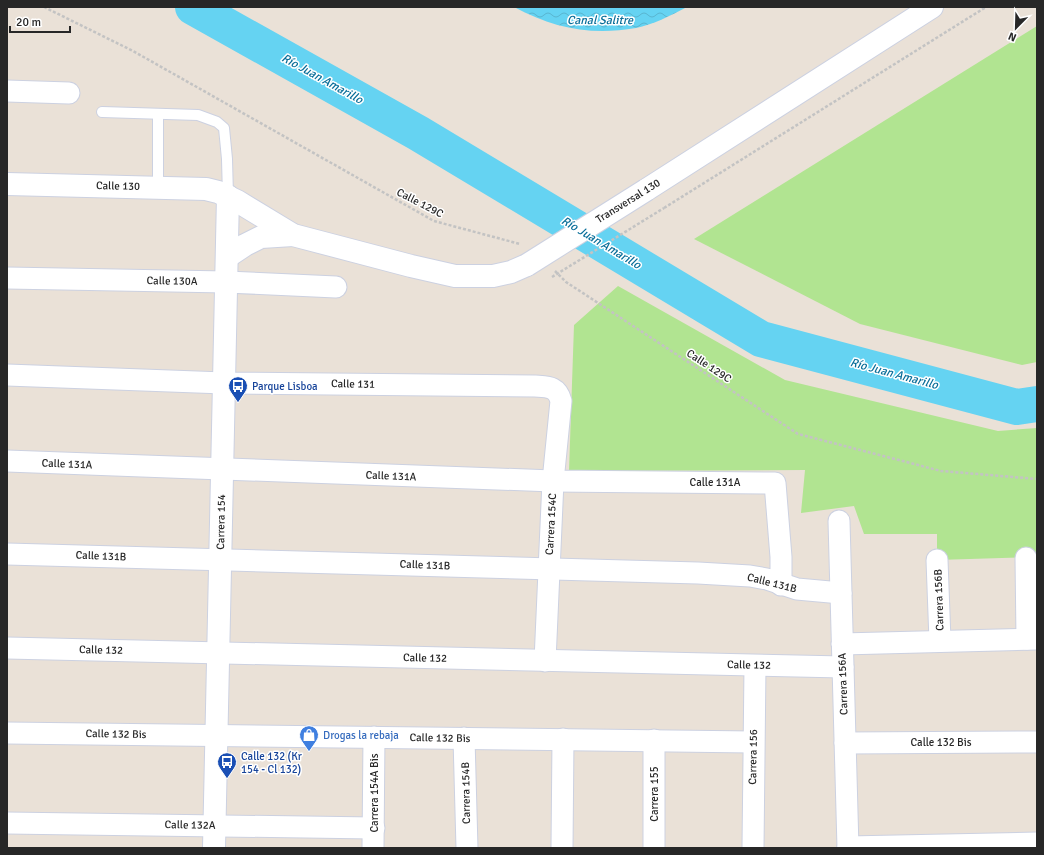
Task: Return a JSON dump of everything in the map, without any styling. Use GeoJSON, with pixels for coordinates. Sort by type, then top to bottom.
{"type":"FeatureCollection","features":[{"type":"Feature","properties":{"kind":"main road","name":"Transversal 130"},"geometry":{"type":"LineString","coordinates":[[228,196],[293,235],[455,276],[494,276],[511,272],[527,265],[932,7]]}},
{"type":"Feature","properties":{"kind":"main road","name":"Calle 130"},"geometry":{"type":"LineString","coordinates":[[7,184],[206,189],[228,196]]}},
{"type":"Feature","properties":{"kind":"main road","name":"Carrera 154"},"geometry":{"type":"LineString","coordinates":[[214,848],[228,196]]}},
{"type":"Feature","properties":{"kind":"main road","name":"Transversal 130"},"geometry":{"type":"LineString","coordinates":[[227,257],[244,245],[261,237],[293,235]]}},
{"type":"Feature","properties":{"kind":"street"},"geometry":{"type":"LineString","coordinates":[[7,91],[69,93]]}},
{"type":"Feature","properties":{"kind":"street","name":"Calle 130A"},"geometry":{"type":"LineString","coordinates":[[7,278],[226,282],[336,288]]}},
{"type":"Feature","properties":{"kind":"street","name":"Calle 131"},"geometry":{"type":"LineString","coordinates":[[7,375],[224,383],[535,386],[556,390]]}},
{"type":"Feature","properties":{"kind":"street","name":"Carrera 154C"},"geometry":{"type":"LineString","coordinates":[[545,661],[553,481],[561,401],[556,390]]}},
{"type":"Feature","properties":{"kind":"street","name":"Calle 131A"},"geometry":{"type":"LineString","coordinates":[[7,461],[553,481],[775,483],[781,557],[781,585]]}},
{"type":"Feature","properties":{"kind":"street","name":"Carrera 156A"},"geometry":{"type":"LineString","coordinates":[[839,521],[848,847]]}},
{"type":"Feature","properties":{"kind":"street","name":"Calle 131B"},"geometry":{"type":"LineString","coordinates":[[7,554],[698,573],[750,576],[802,590],[841,593]]}},
{"type":"Feature","properties":{"kind":"street"},"geometry":{"type":"LineString","coordinates":[[842,644],[1032,639],[1026,558]]}},
{"type":"Feature","properties":{"kind":"street","name":"Carrera 156B"},"geometry":{"type":"LineString","coordinates":[[937,560],[940,641]]}},
{"type":"Feature","properties":{"kind":"street","name":"Calle 132"},"geometry":{"type":"LineString","coordinates":[[7,648],[843,667]]}},
{"type":"Feature","properties":{"kind":"street","name":"Carrera 156"},"geometry":{"type":"LineString","coordinates":[[753,848],[755,666]]}},
{"type":"Feature","properties":{"kind":"street","name":"Calle 132 Bis"},"geometry":{"type":"LineString","coordinates":[[7,733],[753,742]]}},
{"type":"Feature","properties":{"kind":"street","name":"Carrera 154A Bis"},"geometry":{"type":"LineString","coordinates":[[373,838],[374,737]]}},
{"type":"Feature","properties":{"kind":"street","name":"Carrera 154B"},"geometry":{"type":"LineString","coordinates":[[464,738],[467,848]]}},
{"type":"Feature","properties":{"kind":"street"},"geometry":{"type":"LineString","coordinates":[[562,848],[563,740]]}},
{"type":"Feature","properties":{"kind":"street","name":"Carrera 155"},"geometry":{"type":"LineString","coordinates":[[654,740],[654,848]]}},
{"type":"Feature","properties":{"kind":"street","name":"Calle 132 Bis"},"geometry":{"type":"LineString","coordinates":[[845,743],[1037,742]]}},
{"type":"Feature","properties":{"kind":"street","name":"Calle 132A"},"geometry":{"type":"LineString","coordinates":[[7,823],[215,825],[373,838]]}},
{"type":"Feature","properties":{"kind":"street"},"geometry":{"type":"LineString","coordinates":[[848,847],[1037,843]]}},
{"type":"Feature","properties":{"kind":"lane"},"geometry":{"type":"LineString","coordinates":[[102,112],[198,114],[217,122],[224,128],[228,196]]}},
{"type":"Feature","properties":{"kind":"lane"},"geometry":{"type":"LineString","coordinates":[[158,114],[158,187]]}},
{"type":"Feature","properties":{"kind":"path","name":"Calle 129C"},"geometry":{"type":"LineString","coordinates":[[44,7],[133,51],[434,221],[520,244]]}},
{"type":"Feature","properties":{"kind":"path"},"geometry":{"type":"LineString","coordinates":[[552,277],[986,7]]}},
{"type":"Feature","properties":{"kind":"path","name":"Calle 129C"},"geometry":{"type":"LineString","coordinates":[[549,266],[566,282],[798,434],[941,471],[1037,478]]}},
{"type":"Feature","properties":{"kind":"green space"},"geometry":{"type":"Polygon","coordinates":[[[1037,26],[1037,362],[1022,365],[860,324],[694,239],[1037,26]]]}},
{"type":"Feature","properties":{"kind":"green space"},"geometry":{"type":"Polygon","coordinates":[[[618,286],[785,380],[998,431],[1037,428],[1037,557],[937,560],[937,534],[864,534],[854,506],[801,513],[805,470],[569,471],[574,325],[618,286]]]}},
{"type":"Feature","properties":{"kind":"water","name":"Canal Salitre"},"geometry":{"type":"Polygon","coordinates":[[[514,7],[687,7],[642,27],[603,31],[558,25],[514,7]]]}},
{"type":"Feature","properties":{"kind":"waterway","name":"Río Juan Amarillo"},"geometry":{"type":"LineString","coordinates":[[193,7],[418,133],[761,339],[1017,407],[1037,404]]}},
{"type":"Feature","properties":{"kind":"place","name":"Parque Lisboa"},"geometry":{"type":"Point","coordinates":[238,403]}},
{"type":"Feature","properties":{"kind":"place","name":"Drogas la rebaja"},"geometry":{"type":"Point","coordinates":[309,752]}},
{"type":"Feature","properties":{"kind":"place","name":"Calle 132 (Kr 154 - Cl 132)"},"geometry":{"type":"Point","coordinates":[227,779]}}]}
